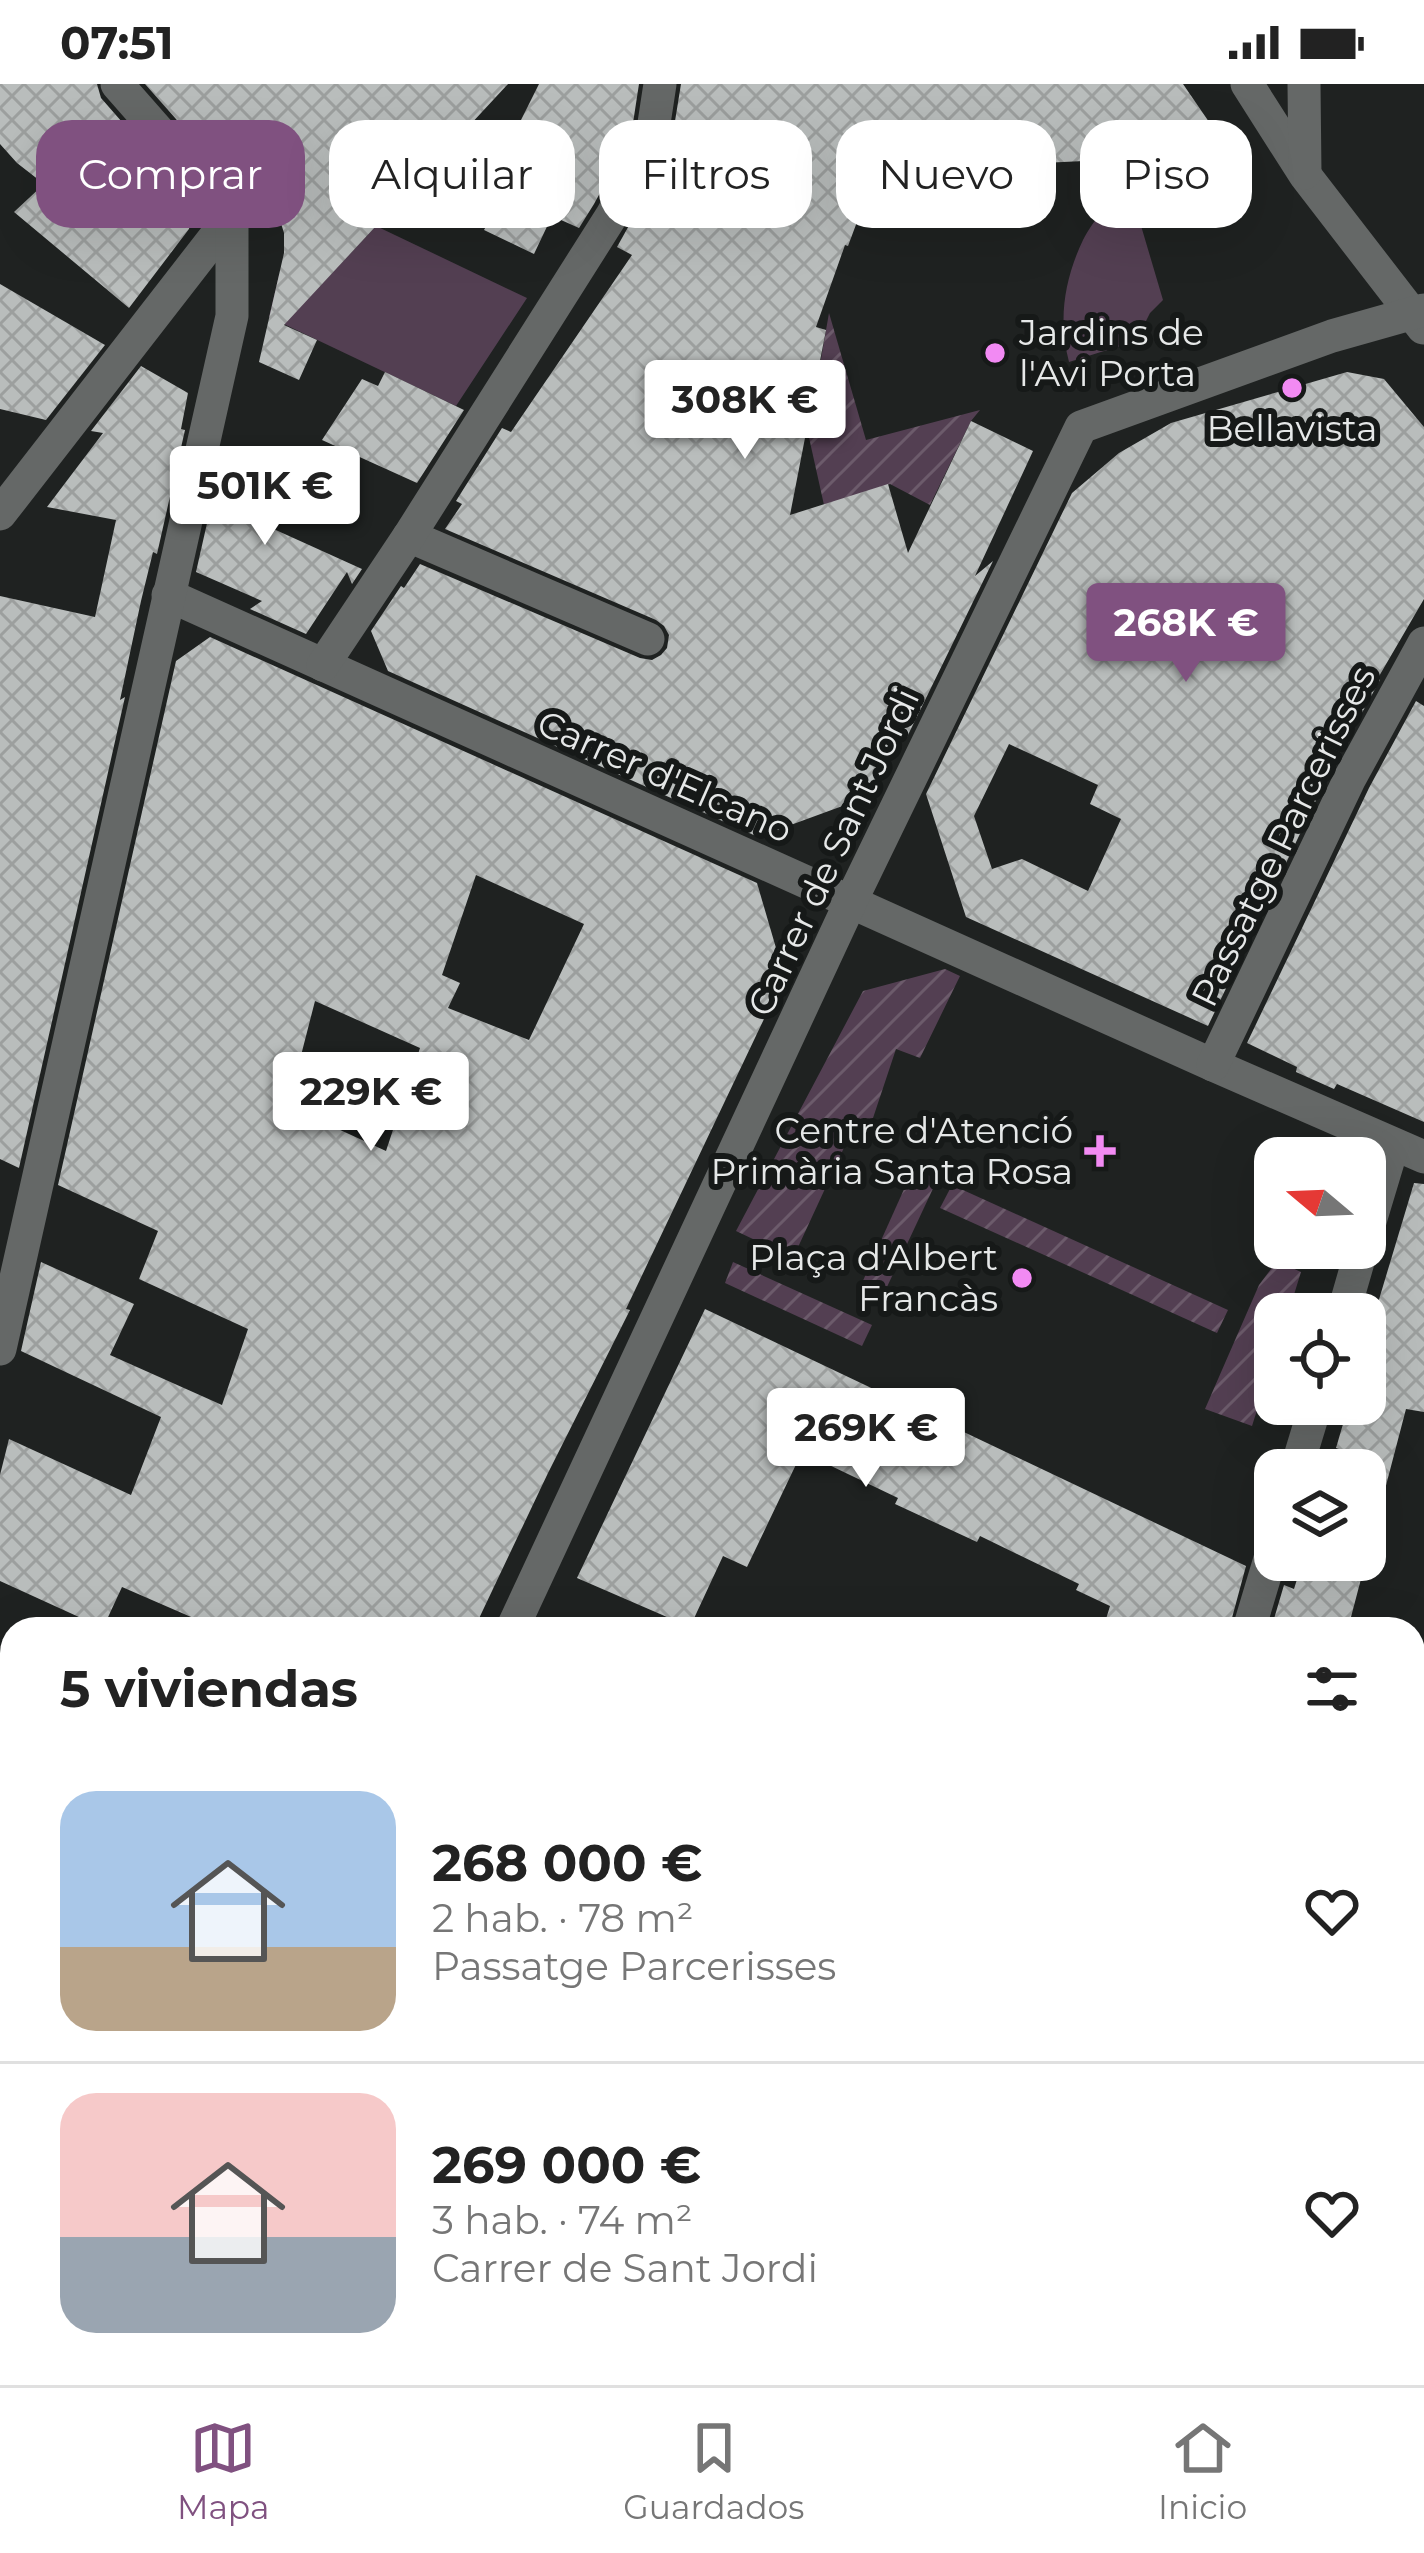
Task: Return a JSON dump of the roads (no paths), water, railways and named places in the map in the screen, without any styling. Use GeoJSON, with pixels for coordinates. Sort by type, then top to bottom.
{"type":"FeatureCollection","features":[{"type":"Feature","properties":{"kind":"street"},"geometry":{"type":"LineString","coordinates":[[117,84],[149,120]]}},
{"type":"Feature","properties":{"kind":"street"},"geometry":{"type":"LineString","coordinates":[[323,665],[622,197],[651,143],[660,84]]}},
{"type":"Feature","properties":{"kind":"street"},"geometry":{"type":"LineString","coordinates":[[1247,84],[1305,175],[1420,318]]}},
{"type":"Feature","properties":{"kind":"street"},"geometry":{"type":"LineString","coordinates":[[1304,84],[1305,175]]}},
{"type":"Feature","properties":{"kind":"street"},"geometry":{"type":"LineString","coordinates":[[0,514],[222,228]]}},
{"type":"Feature","properties":{"kind":"street"},"geometry":{"type":"LineString","coordinates":[[0,1349],[230,329],[232,228]]}},
{"type":"Feature","properties":{"kind":"street","name":"Carrer de Sant Jordi"},"geometry":{"type":"LineString","coordinates":[[518,1617],[851,901],[1081,427],[1332,336],[1420,318]]}},
{"type":"Feature","properties":{"kind":"street"},"geometry":{"type":"LineString","coordinates":[[409,536],[648,639]]}},
{"type":"Feature","properties":{"kind":"street","name":"Carrer d'Elcano"},"geometry":{"type":"LineString","coordinates":[[168,595],[1408,1151]]}},
{"type":"Feature","properties":{"kind":"street","name":"Passatge Parcerisses"},"geometry":{"type":"LineString","coordinates":[[1213,1065],[1349,778],[1424,643]]}},
{"type":"Feature","properties":{"kind":"street"},"geometry":{"type":"LineString","coordinates":[[1386,1196],[1408,1151]]}},
{"type":"Feature","properties":{"kind":"street"},"geometry":{"type":"LineString","coordinates":[[1253,1617],[1264,1581]]}},
{"type":"Feature","properties":{"kind":"place","name":"Jardins de l'Avi Porta"},"geometry":{"type":"Point","coordinates":[995,353]}},
{"type":"Feature","properties":{"kind":"place","name":"Bellavista"},"geometry":{"type":"Point","coordinates":[1292,388]}},
{"type":"Feature","properties":{"kind":"place","name":"Centre d'Atenció Primària Santa Rosa"},"geometry":{"type":"Point","coordinates":[1100,1151]}},
{"type":"Feature","properties":{"kind":"place","name":"Plaça d'Albert Francàs"},"geometry":{"type":"Point","coordinates":[1022,1278]}}]}
